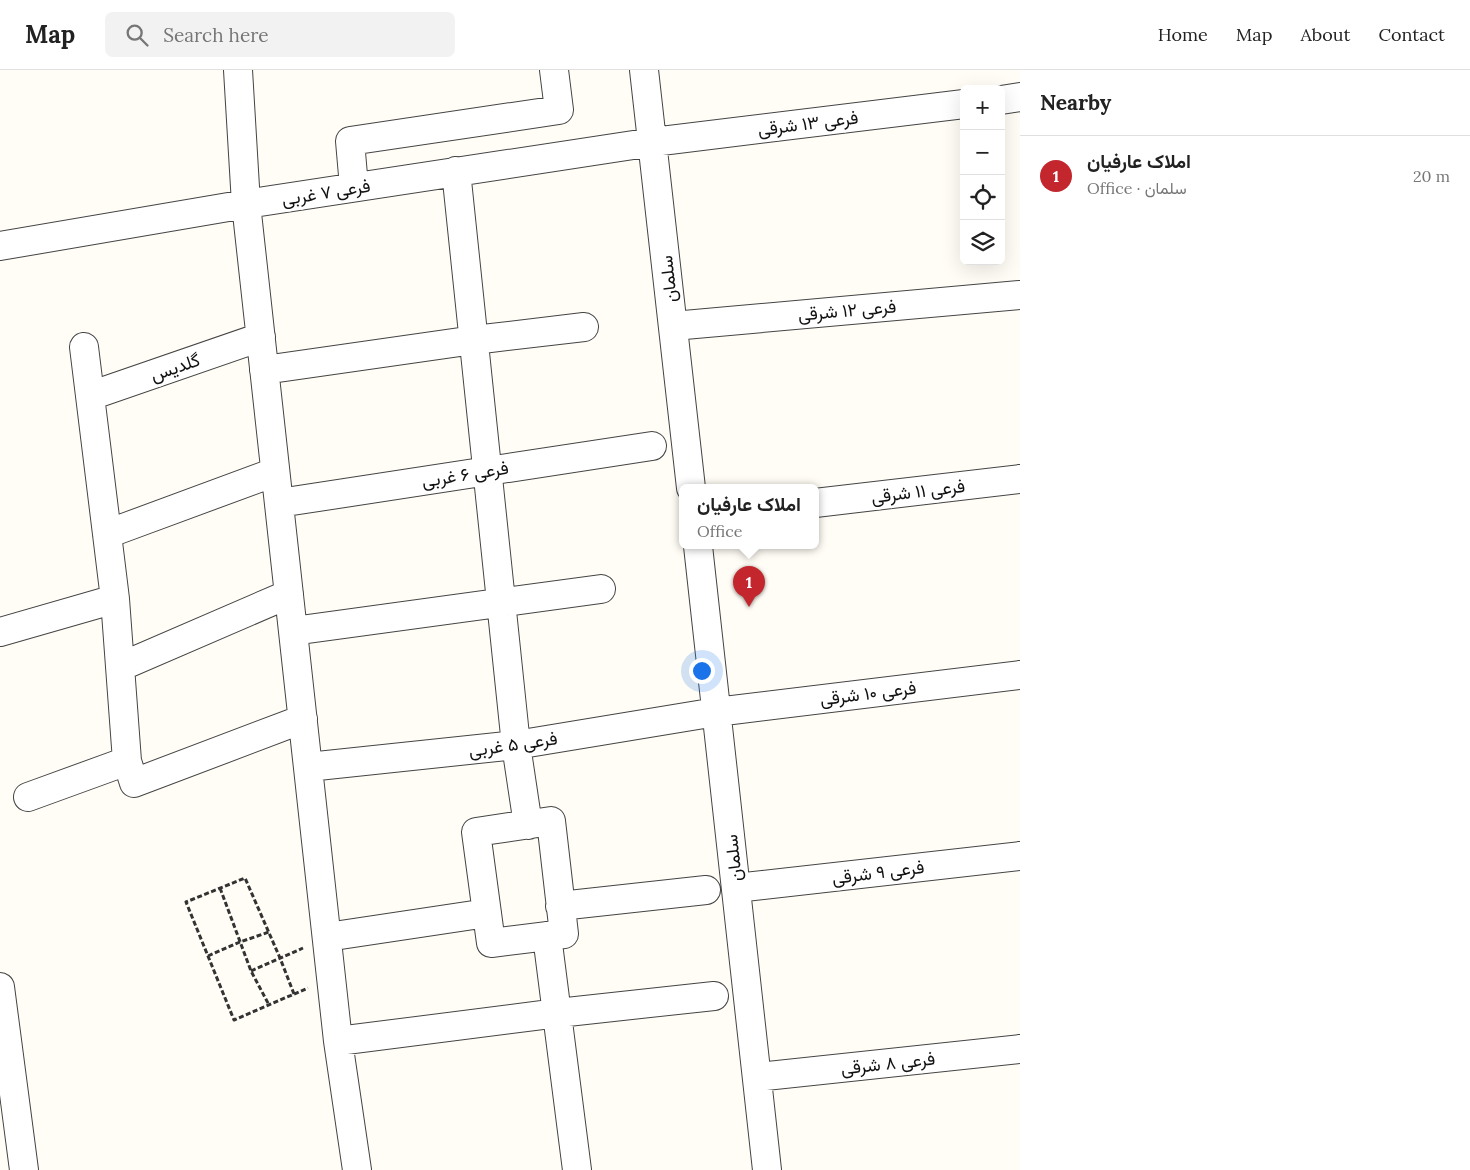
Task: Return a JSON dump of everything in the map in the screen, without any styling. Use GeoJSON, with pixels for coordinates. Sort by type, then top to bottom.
{"type":"FeatureCollection","features":[{"type":"Feature","properties":{"kind":"street"},"geometry":{"type":"LineString","coordinates":[[238,70],[246,204],[260,338],[338,1041],[357,1170]]}},
{"type":"Feature","properties":{"kind":"street"},"geometry":{"type":"LineString","coordinates":[[354,188],[350,141],[559,110],[554,70]]}},
{"type":"Feature","properties":{"kind":"street","name":"سلمان"},"geometry":{"type":"LineString","coordinates":[[644,70],[691,484]]}},
{"type":"Feature","properties":{"kind":"street"},"geometry":{"type":"LineString","coordinates":[[1005,99],[1020,97]]}},
{"type":"Feature","properties":{"kind":"street","name":"فرعی ۱۳ شرقی"},"geometry":{"type":"LineString","coordinates":[[653,142],[960,104]]}},
{"type":"Feature","properties":{"kind":"street","name":"فرعی ۷ غربی"},"geometry":{"type":"LineString","coordinates":[[0,246],[246,204],[653,142]]}},
{"type":"Feature","properties":{"kind":"street"},"geometry":{"type":"LineString","coordinates":[[456,171],[516,745],[528,825]]}},
{"type":"Feature","properties":{"kind":"street","name":"فرعی ۱۲ شرقی"},"geometry":{"type":"LineString","coordinates":[[673,326],[1020,295]]}},
{"type":"Feature","properties":{"kind":"street"},"geometry":{"type":"LineString","coordinates":[[264,370],[474,340],[584,327]]}},
{"type":"Feature","properties":{"kind":"street","name":"گلدیس"},"geometry":{"type":"LineString","coordinates":[[90,396],[260,338]]}},
{"type":"Feature","properties":{"kind":"street"},"geometry":{"type":"LineString","coordinates":[[84,347],[115,599],[127,761],[134,783],[302,719]]}},
{"type":"Feature","properties":{"kind":"street","name":"فرعی ۶ غربی"},"geometry":{"type":"LineString","coordinates":[[279,504],[487,470],[652,446]]}},
{"type":"Feature","properties":{"kind":"street"},"geometry":{"type":"LineString","coordinates":[[107,534],[275,472]]}},
{"type":"Feature","properties":{"kind":"street","name":"فرعی ۱۱ شرقی"},"geometry":{"type":"LineString","coordinates":[[819,503],[1020,479]]}},
{"type":"Feature","properties":{"kind":"street","name":"سلمان"},"geometry":{"type":"LineString","coordinates":[[698,549],[767,1170]]}},
{"type":"Feature","properties":{"kind":"street"},"geometry":{"type":"LineString","coordinates":[[293,631],[601,590]]}},
{"type":"Feature","properties":{"kind":"street"},"geometry":{"type":"LineString","coordinates":[[120,667],[289,594]]}},
{"type":"Feature","properties":{"kind":"street"},"geometry":{"type":"LineString","coordinates":[[0,632],[115,599]]}},
{"type":"Feature","properties":{"kind":"street","name":"فرعی ۱۰ شرقی"},"geometry":{"type":"LineString","coordinates":[[716,712],[1020,674]]}},
{"type":"Feature","properties":{"kind":"street","name":"فرعی ۵ غربی"},"geometry":{"type":"LineString","coordinates":[[308,767],[516,745],[716,712]]}},
{"type":"Feature","properties":{"kind":"street"},"geometry":{"type":"LineString","coordinates":[[28,797],[127,761]]}},
{"type":"Feature","properties":{"kind":"street"},"geometry":{"type":"LineString","coordinates":[[551,821],[560,906],[564,934],[491,943],[476,832],[551,821]]}},
{"type":"Feature","properties":{"kind":"street","name":"فرعی ۹ شرقی"},"geometry":{"type":"LineString","coordinates":[[736,888],[1020,856]]}},
{"type":"Feature","properties":{"kind":"street"},"geometry":{"type":"LineString","coordinates":[[560,906],[706,890]]}},
{"type":"Feature","properties":{"kind":"street"},"geometry":{"type":"LineString","coordinates":[[327,937],[487,913]]}},
{"type":"Feature","properties":{"kind":"street"},"geometry":{"type":"LineString","coordinates":[[547,936],[577,1170]]}},
{"type":"Feature","properties":{"kind":"street"},"geometry":{"type":"LineString","coordinates":[[0,987],[24,1170]]}},
{"type":"Feature","properties":{"kind":"street"},"geometry":{"type":"LineString","coordinates":[[338,1041],[558,1013],[714,996]]}},
{"type":"Feature","properties":{"kind":"street","name":"فرعی ۸ شرقی"},"geometry":{"type":"LineString","coordinates":[[757,1077],[1020,1050]]}},
{"type":"Feature","properties":{"kind":"path"},"geometry":{"type":"LineString","coordinates":[[294,994],[245,878],[186,902],[234,1020],[331,978]]}},
{"type":"Feature","properties":{"kind":"path"},"geometry":{"type":"LineString","coordinates":[[220,888],[251,971],[270,1005]]}},
{"type":"Feature","properties":{"kind":"path"},"geometry":{"type":"LineString","coordinates":[[208,956],[269,932]]}},
{"type":"Feature","properties":{"kind":"path"},"geometry":{"type":"LineString","coordinates":[[251,971],[327,937]]}},
{"type":"Feature","properties":{"kind":"place","name":"املاک عارفیان"},"geometry":{"type":"Point","coordinates":[749,607]}}]}
